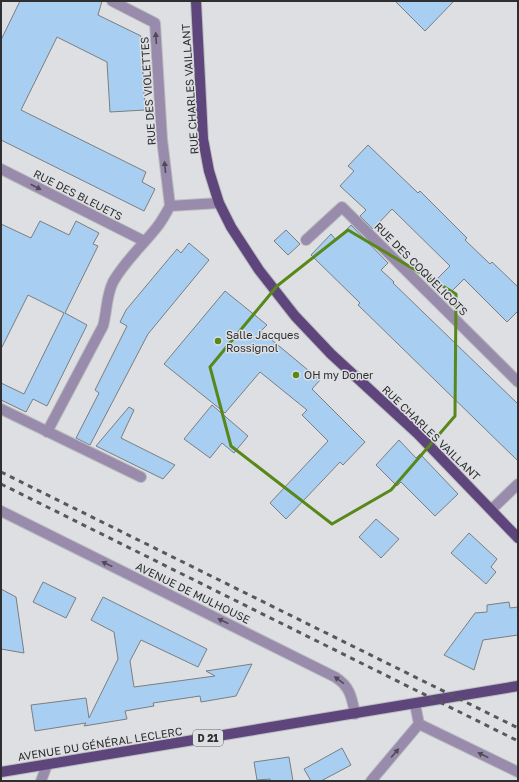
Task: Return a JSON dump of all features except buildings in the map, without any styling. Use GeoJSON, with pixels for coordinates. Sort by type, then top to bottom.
{"type":"FeatureCollection","features":[{"type":"Feature","properties":{"kind":"main road","name":"RUE CHARLES VAILLANT"},"geometry":{"type":"LineString","coordinates":[[196,1],[203,139],[209,171],[219,203],[231,227],[259,270],[295,316],[331,354],[418,434],[492,509],[518,538]]}},
{"type":"Feature","properties":{"kind":"main road","name":"D 21"},"geometry":{"type":"LineString","coordinates":[[415,704],[518,686]]}},
{"type":"Feature","properties":{"kind":"main road","name":"AVENUE DU GÉNÉRAL LECLERC"},"geometry":{"type":"LineString","coordinates":[[1,772],[415,704]]}},
{"type":"Feature","properties":{"kind":"street","name":"RUE DES VIOLETTES"},"geometry":{"type":"LineString","coordinates":[[112,1],[155,23],[162,139],[170,206]]}},
{"type":"Feature","properties":{"kind":"street","name":"RUE DES BLEUETS"},"geometry":{"type":"LineString","coordinates":[[1,169],[144,241]]}},
{"type":"Feature","properties":{"kind":"street"},"geometry":{"type":"LineString","coordinates":[[47,432],[103,326],[107,312],[108,294],[113,282],[144,241],[157,227],[170,206],[219,203]]}},
{"type":"Feature","properties":{"kind":"street","name":"RUE DES COQUELICOTS"},"geometry":{"type":"LineString","coordinates":[[306,240],[342,207],[518,382]]}},
{"type":"Feature","properties":{"kind":"street"},"geometry":{"type":"LineString","coordinates":[[1,409],[140,478]]}},
{"type":"Feature","properties":{"kind":"street"},"geometry":{"type":"LineString","coordinates":[[492,509],[518,484]]}},
{"type":"Feature","properties":{"kind":"street","name":"AVENUE DE MULHOUSE"},"geometry":{"type":"LineString","coordinates":[[1,511],[335,677],[345,684],[349,690],[355,714]]}},
{"type":"Feature","properties":{"kind":"street"},"geometry":{"type":"LineString","coordinates":[[415,704],[419,724]]}},
{"type":"Feature","properties":{"kind":"street"},"geometry":{"type":"LineString","coordinates":[[419,724],[518,772]]}},
{"type":"Feature","properties":{"kind":"street"},"geometry":{"type":"LineString","coordinates":[[371,781],[419,724]]}},
{"type":"Feature","properties":{"kind":"street"},"geometry":{"type":"LineString","coordinates":[[41,781],[47,765]]}},
{"type":"Feature","properties":{"kind":"highlighted area"},"geometry":{"type":"Polygon","coordinates":[[[348,230],[456,294],[455,416],[391,490],[332,524],[231,446],[210,367],[277,286],[348,230]]]}},
{"type":"Feature","properties":{"kind":"railway"},"geometry":{"type":"LineString","coordinates":[[1,472],[518,728]]}},
{"type":"Feature","properties":{"kind":"railway"},"geometry":{"type":"LineString","coordinates":[[1,484],[518,741]]}},
{"type":"Feature","properties":{"kind":"place","name":"Salle Jacques Rossignol"},"geometry":{"type":"Point","coordinates":[218,341]}},
{"type":"Feature","properties":{"kind":"place","name":"OH my Doner"},"geometry":{"type":"Point","coordinates":[296,375]}}]}
